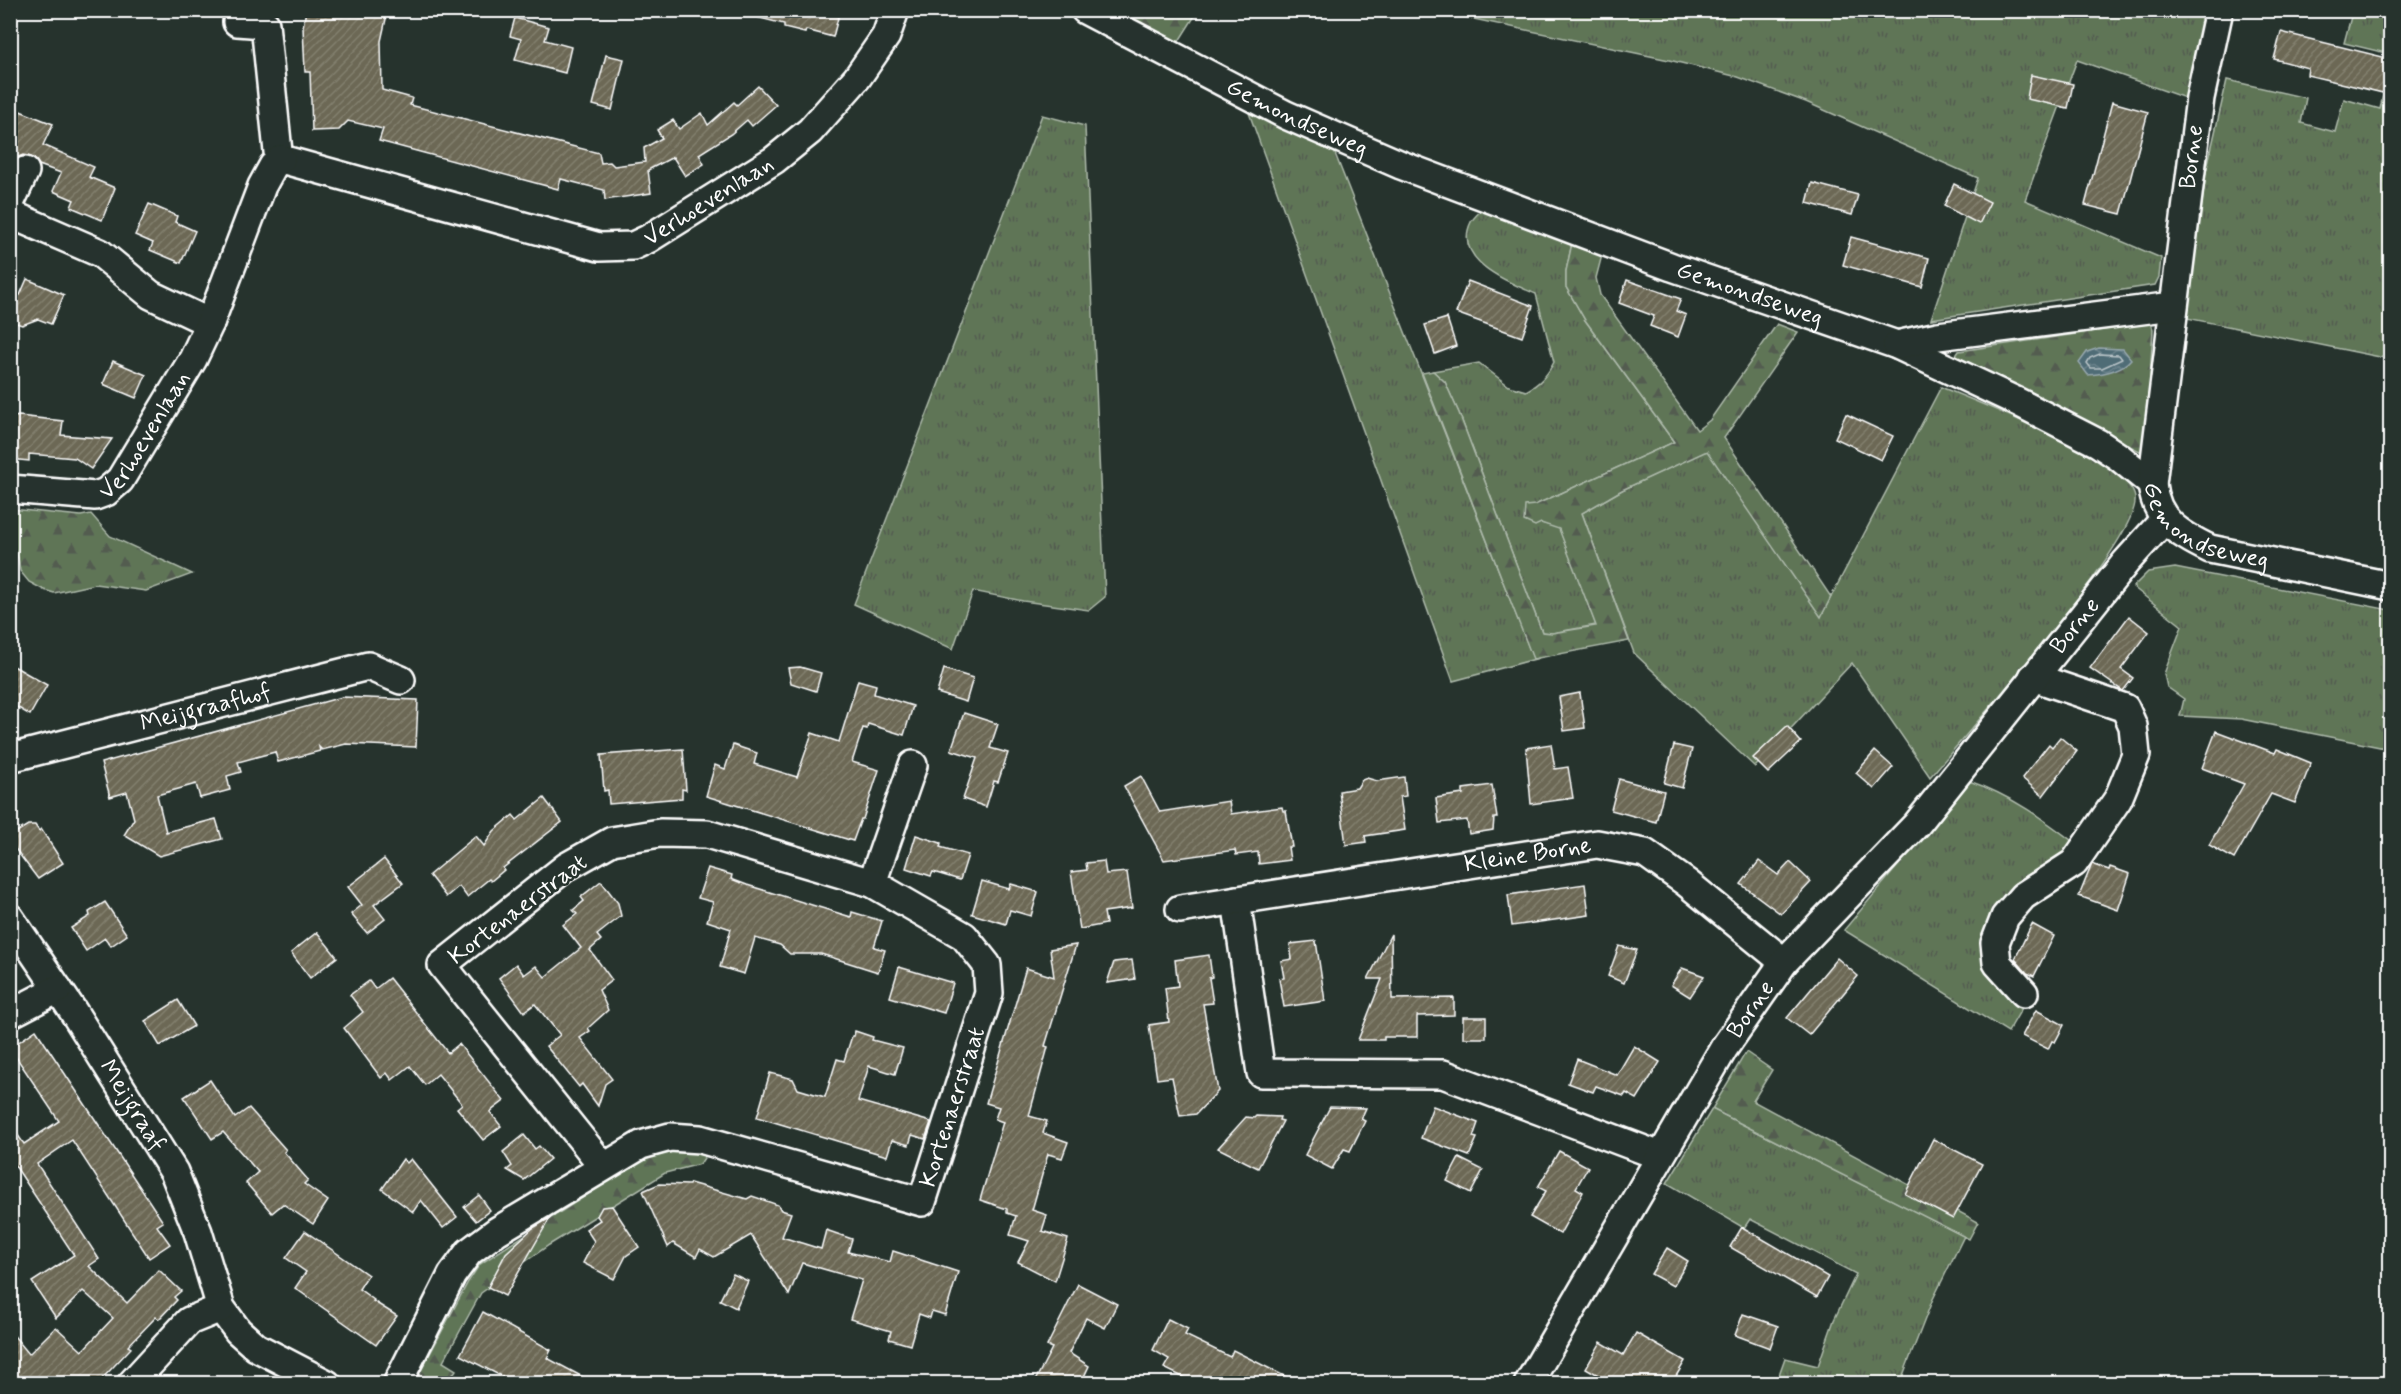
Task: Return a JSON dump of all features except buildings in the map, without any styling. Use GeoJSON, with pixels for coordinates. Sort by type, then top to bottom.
{"type":"FeatureCollection","features":[{"type":"Feature","properties":{"kind":"street","name":"Verhoevenlaan"},"geometry":{"type":"LineString","coordinates":[[10,489],[95,496],[106,492],[120,480],[174,394],[210,323],[262,186],[273,166],[281,159],[599,247],[633,246],[774,160],[810,131],[878,51],[892,22],[895,10]]}},
{"type":"Feature","properties":{"kind":"street","name":"Gemondseweg"},"geometry":{"type":"LineString","coordinates":[[1085,10],[1286,115],[1401,165],[1672,267],[1897,345],[2018,402],[2098,443],[2119,457],[2152,484],[2155,503],[2164,520],[2189,539],[2210,549],[2391,586]]}},
{"type":"Feature","properties":{"kind":"street","name":"Borne"},"geometry":{"type":"LineString","coordinates":[[2152,484],[2200,98],[2219,10]]}},
{"type":"Feature","properties":{"kind":"street"},"geometry":{"type":"LineString","coordinates":[[237,22],[265,17],[278,152],[281,159]]}},
{"type":"Feature","properties":{"kind":"street"},"geometry":{"type":"LineString","coordinates":[[10,203],[25,171]]}},
{"type":"Feature","properties":{"kind":"street"},"geometry":{"type":"LineString","coordinates":[[10,214],[100,253],[151,295],[210,323]]}},
{"type":"Feature","properties":{"kind":"street"},"geometry":{"type":"LineString","coordinates":[[1897,345],[1938,336],[2173,306]]}},
{"type":"Feature","properties":{"kind":"street","name":"Borne"},"geometry":{"type":"LineString","coordinates":[[1528,1383],[1724,1048],[1784,962],[1917,824],[2126,562],[2164,520]]}},
{"type":"Feature","properties":{"kind":"street","name":"Meijgraafhof"},"geometry":{"type":"LineString","coordinates":[[10,758],[368,666],[401,680]]}},
{"type":"Feature","properties":{"kind":"street","name":"Borne"},"geometry":{"type":"LineString","coordinates":[[2024,993],[1997,963],[1995,943],[2005,917],[2023,896],[2074,863],[2118,799],[2136,755],[2133,726],[2125,708],[2033,677]]}},
{"type":"Feature","properties":{"kind":"street"},"geometry":{"type":"LineString","coordinates":[[872,883],[913,765]]}},
{"type":"Feature","properties":{"kind":"street","name":"Kortenaerstraat"},"geometry":{"type":"LineString","coordinates":[[397,1383],[452,1275],[470,1252],[497,1231],[641,1145],[670,1137],[700,1138],[922,1202],[989,993],[987,965],[964,936],[872,883],[707,834],[660,833],[612,842],[566,867],[442,964],[603,1166]]}},
{"type":"Feature","properties":{"kind":"street","name":"Kleine Borne"},"geometry":{"type":"LineString","coordinates":[[1180,909],[1597,844],[1645,853],[1687,883],[1784,962]]}},
{"type":"Feature","properties":{"kind":"street"},"geometry":{"type":"LineString","coordinates":[[1236,900],[1261,1073],[1443,1074],[1660,1156]]}},
{"type":"Feature","properties":{"kind":"street","name":"Meijgraaf"},"geometry":{"type":"LineString","coordinates":[[10,918],[58,988],[174,1172],[198,1232],[221,1308]]}},
{"type":"Feature","properties":{"kind":"street"},"geometry":{"type":"LineString","coordinates":[[10,1014],[58,988]]}},
{"type":"Feature","properties":{"kind":"street"},"geometry":{"type":"LineString","coordinates":[[130,1383],[189,1321],[221,1308],[238,1331],[256,1347],[327,1383]]}},
{"type":"Feature","properties":{"kind":"green space"},"geometry":{"type":"Polygon","coordinates":[[[1102,11],[1198,11],[1174,49],[1102,11]]]}},
{"type":"Feature","properties":{"kind":"green space"},"geometry":{"type":"Polygon","coordinates":[[[1436,11],[2209,11],[2188,99],[2077,60],[2025,200],[2161,258],[2159,277],[2155,285],[1931,319],[1978,178],[1806,102],[1738,77],[1669,60],[1436,11]]]}},
{"type":"Feature","properties":{"kind":"green space"},"geometry":{"type":"Polygon","coordinates":[[[2344,11],[2390,11],[2390,54],[2344,43],[2352,13],[2344,11]]]}},
{"type":"Feature","properties":{"kind":"green space"},"geometry":{"type":"Polygon","coordinates":[[[2390,63],[2390,359],[2187,318],[2206,172],[2227,80],[2306,98],[2301,123],[2335,132],[2344,99],[2380,109],[2390,63]]]}},
{"type":"Feature","properties":{"kind":"green space"},"geometry":{"type":"Polygon","coordinates":[[[1248,110],[1334,151],[1533,658],[1539,658],[1453,681],[1248,110]]]}},
{"type":"Feature","properties":{"kind":"green space"},"geometry":{"type":"Polygon","coordinates":[[[1042,115],[1085,126],[1105,597],[1089,610],[973,591],[953,649],[854,604],[1042,115]]]}},
{"type":"Feature","properties":{"kind":"green space"},"geometry":{"type":"Polygon","coordinates":[[[1483,208],[1572,243],[1566,271],[1566,287],[1585,320],[1674,442],[1535,505],[1541,523],[1559,528],[1596,625],[1552,633],[1542,632],[1459,413],[1445,382],[1433,371],[1479,363],[1509,386],[1526,391],[1542,379],[1554,362],[1536,294],[1499,277],[1476,259],[1469,248],[1467,236],[1471,222],[1483,208]]]}},
{"type":"Feature","properties":{"kind":"green space"},"geometry":{"type":"Polygon","coordinates":[[[1572,243],[1602,255],[1596,278],[1600,295],[1697,430],[1710,420],[1777,324],[1798,332],[1724,438],[1831,597],[1821,617],[1707,451],[1622,490],[1582,513],[1629,641],[1533,659],[1422,373],[1433,371],[1445,382],[1459,413],[1542,632],[1552,633],[1596,626],[1559,529],[1541,523],[1535,526],[1524,521],[1525,506],[1535,505],[1674,442],[1585,320],[1566,287],[1566,271],[1572,243]]]}},
{"type":"Feature","properties":{"kind":"green space"},"geometry":{"type":"Polygon","coordinates":[[[2151,323],[2153,329],[2147,428],[2148,455],[1960,363],[1955,357],[1959,351],[2151,323]]]}},
{"type":"Feature","properties":{"kind":"green space"},"geometry":{"type":"Polygon","coordinates":[[[1941,387],[2049,434],[2108,467],[2127,483],[2135,498],[2129,520],[2110,553],[2047,638],[1930,777],[1852,663],[1755,767],[1634,653],[1582,513],[1622,490],[1708,451],[1821,616],[1941,387]]]}},
{"type":"Feature","properties":{"kind":"green space"},"geometry":{"type":"Polygon","coordinates":[[[11,509],[81,516],[91,514],[110,536],[192,574],[146,591],[95,584],[54,593],[44,590],[29,582],[20,571],[11,539],[11,509]]]}},
{"type":"Feature","properties":{"kind":"green space"},"geometry":{"type":"Polygon","coordinates":[[[2175,568],[2390,610],[2390,749],[2241,719],[2180,716],[2184,699],[2167,687],[2164,674],[2182,626],[2133,587],[2148,572],[2175,568]]]}},
{"type":"Feature","properties":{"kind":"green space"},"geometry":{"type":"Polygon","coordinates":[[[1969,781],[2013,801],[2041,818],[2080,847],[1994,915],[2014,1001],[2023,1006],[2008,1032],[1844,930],[1969,781]]]}},
{"type":"Feature","properties":{"kind":"green space"},"geometry":{"type":"Polygon","coordinates":[[[1746,1052],[1772,1070],[1753,1101],[1978,1222],[1969,1239],[1712,1109],[1746,1052]]]}},
{"type":"Feature","properties":{"kind":"green space"},"geometry":{"type":"Polygon","coordinates":[[[1712,1109],[1964,1236],[1932,1301],[1900,1383],[1776,1383],[1785,1358],[1818,1366],[1834,1320],[1856,1274],[1750,1219],[1744,1228],[1667,1183],[1712,1109]]]}},
{"type":"Feature","properties":{"kind":"green space"},"geometry":{"type":"Polygon","coordinates":[[[670,1144],[706,1155],[700,1164],[665,1173],[549,1245],[481,1293],[443,1362],[456,1370],[447,1383],[414,1384],[468,1282],[480,1264],[658,1149],[670,1144]]]}},
{"type":"Feature","properties":{"kind":"water"},"geometry":{"type":"Polygon","coordinates":[[[2099,348],[2123,349],[2131,359],[2117,369],[2088,375],[2079,363],[2087,352],[2099,348]]]}}]}
